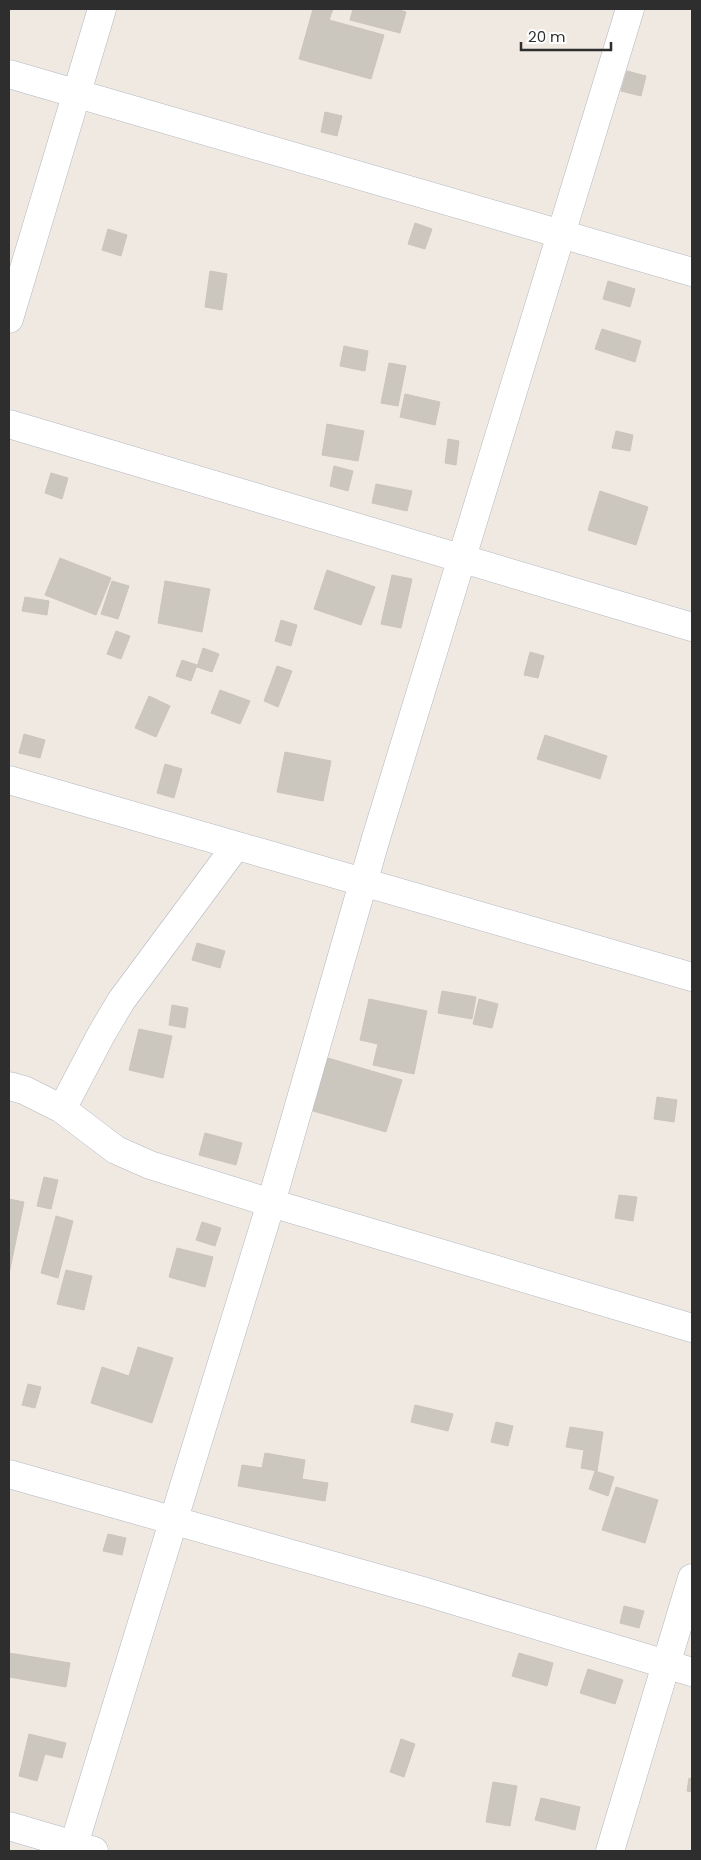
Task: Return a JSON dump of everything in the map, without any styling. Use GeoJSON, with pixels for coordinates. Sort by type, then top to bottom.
{"type":"FeatureCollection","features":[{"type":"Feature","properties":{"kind":"street"},"geometry":{"type":"LineString","coordinates":[[9,319],[102,9]]}},
{"type":"Feature","properties":{"kind":"street"},"geometry":{"type":"LineString","coordinates":[[9,1826],[80,1849],[175,1521],[271,1204],[364,882],[630,9]]}},
{"type":"Feature","properties":{"kind":"street"},"geometry":{"type":"LineString","coordinates":[[9,74],[692,272]]}},
{"type":"Feature","properties":{"kind":"street"},"geometry":{"type":"LineString","coordinates":[[9,424],[692,627]]}},
{"type":"Feature","properties":{"kind":"street"},"geometry":{"type":"LineString","coordinates":[[9,780],[692,977]]}},
{"type":"Feature","properties":{"kind":"street"},"geometry":{"type":"LineString","coordinates":[[62,1109],[121,1001],[236,846]]}},
{"type":"Feature","properties":{"kind":"street"},"geometry":{"type":"LineString","coordinates":[[9,1086],[24,1090],[62,1109],[116,1150],[150,1165],[271,1204],[692,1328]]}},
{"type":"Feature","properties":{"kind":"street"},"geometry":{"type":"LineString","coordinates":[[9,1474],[426,1592],[692,1672]]}},
{"type":"Feature","properties":{"kind":"street"},"geometry":{"type":"LineString","coordinates":[[610,1851],[692,1578]]}},
{"type":"Feature","properties":{"kind":"building"},"geometry":{"type":"Polygon","coordinates":[[[313,9],[333,9],[329,20],[384,35],[371,79],[299,59],[313,9]]]}},
{"type":"Feature","properties":{"kind":"building"},"geometry":{"type":"Polygon","coordinates":[[[353,9],[396,9],[406,12],[400,33],[350,20],[353,9]]]}},
{"type":"Feature","properties":{"kind":"building"},"geometry":{"type":"Polygon","coordinates":[[[627,71],[646,76],[641,96],[621,91],[627,71]]]}},
{"type":"Feature","properties":{"kind":"building"},"geometry":{"type":"Polygon","coordinates":[[[325,112],[342,116],[337,136],[321,132],[325,112]]]}},
{"type":"Feature","properties":{"kind":"building"},"geometry":{"type":"Polygon","coordinates":[[[415,223],[432,229],[425,249],[408,244],[415,223]]]}},
{"type":"Feature","properties":{"kind":"building"},"geometry":{"type":"Polygon","coordinates":[[[108,229],[127,235],[121,256],[102,250],[108,229]]]}},
{"type":"Feature","properties":{"kind":"building"},"geometry":{"type":"Polygon","coordinates":[[[210,271],[227,274],[222,310],[205,307],[210,271]]]}},
{"type":"Feature","properties":{"kind":"building"},"geometry":{"type":"Polygon","coordinates":[[[608,281],[635,289],[630,307],[603,299],[608,281]]]}},
{"type":"Feature","properties":{"kind":"building"},"geometry":{"type":"Polygon","coordinates":[[[602,329],[641,341],[635,362],[595,349],[602,329]]]}},
{"type":"Feature","properties":{"kind":"building"},"geometry":{"type":"Polygon","coordinates":[[[344,346],[368,351],[365,371],[340,366],[344,346]]]}},
{"type":"Feature","properties":{"kind":"building"},"geometry":{"type":"Polygon","coordinates":[[[389,363],[406,366],[398,406],[381,403],[389,363]]]}},
{"type":"Feature","properties":{"kind":"building"},"geometry":{"type":"Polygon","coordinates":[[[405,394],[440,402],[435,425],[400,417],[405,394]]]}},
{"type":"Feature","properties":{"kind":"building"},"geometry":{"type":"Polygon","coordinates":[[[327,424],[364,431],[358,461],[322,455],[327,424]]]}},
{"type":"Feature","properties":{"kind":"building"},"geometry":{"type":"Polygon","coordinates":[[[616,431],[633,435],[630,451],[612,448],[616,431]]]}},
{"type":"Feature","properties":{"kind":"building"},"geometry":{"type":"Polygon","coordinates":[[[448,439],[459,441],[456,465],[445,463],[448,439]]]}},
{"type":"Feature","properties":{"kind":"building"},"geometry":{"type":"Polygon","coordinates":[[[334,466],[353,471],[348,491],[330,486],[334,466]]]}},
{"type":"Feature","properties":{"kind":"building"},"geometry":{"type":"Polygon","coordinates":[[[51,473],[68,478],[62,499],[45,493],[51,473]]]}},
{"type":"Feature","properties":{"kind":"building"},"geometry":{"type":"Polygon","coordinates":[[[376,484],[412,491],[407,511],[372,503],[376,484]]]}},
{"type":"Feature","properties":{"kind":"building"},"geometry":{"type":"Polygon","coordinates":[[[600,491],[648,507],[636,545],[588,530],[600,491]]]}},
{"type":"Feature","properties":{"kind":"building"},"geometry":{"type":"Polygon","coordinates":[[[60,558],[111,578],[96,615],[45,595],[60,558]]]}},
{"type":"Feature","properties":{"kind":"building"},"geometry":{"type":"Polygon","coordinates":[[[327,570],[375,587],[361,625],[314,609],[327,570]]]}},
{"type":"Feature","properties":{"kind":"building"},"geometry":{"type":"Polygon","coordinates":[[[392,575],[412,579],[401,628],[381,624],[392,575]]]}},
{"type":"Feature","properties":{"kind":"building"},"geometry":{"type":"Polygon","coordinates":[[[112,581],[129,586],[118,619],[101,614],[112,581]]]}},
{"type":"Feature","properties":{"kind":"building"},"geometry":{"type":"Polygon","coordinates":[[[165,581],[210,589],[202,632],[158,623],[165,581]]]}},
{"type":"Feature","properties":{"kind":"building"},"geometry":{"type":"Polygon","coordinates":[[[25,597],[49,601],[47,615],[22,611],[25,597]]]}},
{"type":"Feature","properties":{"kind":"building"},"geometry":{"type":"Polygon","coordinates":[[[281,620],[297,625],[291,646],[275,641],[281,620]]]}},
{"type":"Feature","properties":{"kind":"building"},"geometry":{"type":"Polygon","coordinates":[[[116,631],[130,636],[121,659],[107,654],[116,631]]]}},
{"type":"Feature","properties":{"kind":"building"},"geometry":{"type":"Polygon","coordinates":[[[203,648],[219,654],[212,672],[197,667],[203,648]]]}},
{"type":"Feature","properties":{"kind":"building"},"geometry":{"type":"Polygon","coordinates":[[[530,652],[544,656],[538,678],[524,675],[530,652]]]}},
{"type":"Feature","properties":{"kind":"building"},"geometry":{"type":"Polygon","coordinates":[[[182,660],[197,665],[191,681],[176,676],[182,660]]]}},
{"type":"Feature","properties":{"kind":"building"},"geometry":{"type":"Polygon","coordinates":[[[277,666],[292,671],[278,707],[264,701],[277,666]]]}},
{"type":"Feature","properties":{"kind":"building"},"geometry":{"type":"Polygon","coordinates":[[[220,690],[250,701],[240,724],[211,713],[220,690]]]}},
{"type":"Feature","properties":{"kind":"building"},"geometry":{"type":"Polygon","coordinates":[[[149,696],[170,706],[156,737],[135,728],[149,696]]]}},
{"type":"Feature","properties":{"kind":"building"},"geometry":{"type":"Polygon","coordinates":[[[24,734],[45,740],[40,758],[19,753],[24,734]]]}},
{"type":"Feature","properties":{"kind":"building"},"geometry":{"type":"Polygon","coordinates":[[[545,735],[607,756],[600,779],[537,759],[545,735]]]}},
{"type":"Feature","properties":{"kind":"building"},"geometry":{"type":"Polygon","coordinates":[[[285,752],[331,761],[323,801],[277,792],[285,752]]]}},
{"type":"Feature","properties":{"kind":"building"},"geometry":{"type":"Polygon","coordinates":[[[165,764],[182,769],[174,798],[157,793],[165,764]]]}},
{"type":"Feature","properties":{"kind":"building"},"geometry":{"type":"Polygon","coordinates":[[[197,943],[225,951],[220,968],[192,960],[197,943]]]}},
{"type":"Feature","properties":{"kind":"building"},"geometry":{"type":"Polygon","coordinates":[[[442,991],[476,997],[472,1019],[438,1013],[442,991]]]}},
{"type":"Feature","properties":{"kind":"building"},"geometry":{"type":"Polygon","coordinates":[[[369,999],[427,1011],[414,1074],[373,1065],[378,1044],[360,1040],[369,999]]]}},
{"type":"Feature","properties":{"kind":"building"},"geometry":{"type":"Polygon","coordinates":[[[479,999],[498,1004],[492,1028],[473,1024],[479,999]]]}},
{"type":"Feature","properties":{"kind":"building"},"geometry":{"type":"Polygon","coordinates":[[[172,1005],[188,1008],[185,1028],[169,1025],[172,1005]]]}},
{"type":"Feature","properties":{"kind":"building"},"geometry":{"type":"Polygon","coordinates":[[[139,1029],[172,1036],[163,1078],[129,1070],[139,1029]]]}},
{"type":"Feature","properties":{"kind":"building"},"geometry":{"type":"Polygon","coordinates":[[[328,1058],[402,1080],[386,1132],[313,1111],[328,1058]]]}},
{"type":"Feature","properties":{"kind":"building"},"geometry":{"type":"Polygon","coordinates":[[[657,1097],[677,1100],[674,1122],[654,1119],[657,1097]]]}},
{"type":"Feature","properties":{"kind":"building"},"geometry":{"type":"Polygon","coordinates":[[[205,1133],[242,1143],[236,1165],[199,1155],[205,1133]]]}},
{"type":"Feature","properties":{"kind":"building"},"geometry":{"type":"Polygon","coordinates":[[[44,1177],[58,1180],[51,1209],[37,1206],[44,1177]]]}},
{"type":"Feature","properties":{"kind":"building"},"geometry":{"type":"Polygon","coordinates":[[[619,1195],[637,1197],[633,1221],[615,1218],[619,1195]]]}},
{"type":"Feature","properties":{"kind":"building"},"geometry":{"type":"Polygon","coordinates":[[[9,1199],[24,1202],[9,1274],[9,1199]]]}},
{"type":"Feature","properties":{"kind":"building"},"geometry":{"type":"Polygon","coordinates":[[[56,1216],[73,1221],[58,1278],[41,1273],[56,1216]]]}},
{"type":"Feature","properties":{"kind":"building"},"geometry":{"type":"Polygon","coordinates":[[[202,1222],[221,1228],[215,1246],[196,1240],[202,1222]]]}},
{"type":"Feature","properties":{"kind":"building"},"geometry":{"type":"Polygon","coordinates":[[[177,1248],[213,1257],[205,1287],[169,1277],[177,1248]]]}},
{"type":"Feature","properties":{"kind":"building"},"geometry":{"type":"Polygon","coordinates":[[[66,1270],[92,1276],[84,1310],[57,1304],[66,1270]]]}},
{"type":"Feature","properties":{"kind":"building"},"geometry":{"type":"Polygon","coordinates":[[[138,1347],[173,1358],[152,1423],[91,1403],[102,1367],[129,1376],[138,1347]]]}},
{"type":"Feature","properties":{"kind":"building"},"geometry":{"type":"Polygon","coordinates":[[[28,1384],[41,1387],[35,1408],[22,1405],[28,1384]]]}},
{"type":"Feature","properties":{"kind":"building"},"geometry":{"type":"Polygon","coordinates":[[[415,1405],[453,1414],[448,1431],[411,1422],[415,1405]]]}},
{"type":"Feature","properties":{"kind":"building"},"geometry":{"type":"Polygon","coordinates":[[[496,1422],[513,1426],[508,1446],[491,1442],[496,1422]]]}},
{"type":"Feature","properties":{"kind":"building"},"geometry":{"type":"Polygon","coordinates":[[[570,1427],[603,1432],[597,1471],[581,1468],[584,1450],[566,1447],[570,1427]]]}},
{"type":"Feature","properties":{"kind":"building"},"geometry":{"type":"Polygon","coordinates":[[[265,1453],[305,1460],[302,1479],[328,1483],[325,1501],[238,1486],[242,1465],[262,1468],[265,1453]]]}},
{"type":"Feature","properties":{"kind":"building"},"geometry":{"type":"Polygon","coordinates":[[[595,1471],[614,1477],[608,1496],[589,1489],[595,1471]]]}},
{"type":"Feature","properties":{"kind":"building"},"geometry":{"type":"Polygon","coordinates":[[[616,1487],[658,1500],[645,1543],[602,1530],[616,1487]]]}},
{"type":"Feature","properties":{"kind":"building"},"geometry":{"type":"Polygon","coordinates":[[[108,1534],[126,1538],[122,1555],[103,1551],[108,1534]]]}},
{"type":"Feature","properties":{"kind":"building"},"geometry":{"type":"Polygon","coordinates":[[[624,1606],[644,1611],[639,1628],[620,1623],[624,1606]]]}},
{"type":"Feature","properties":{"kind":"building"},"geometry":{"type":"Polygon","coordinates":[[[9,1653],[70,1663],[66,1687],[9,1677],[9,1653]]]}},
{"type":"Feature","properties":{"kind":"building"},"geometry":{"type":"Polygon","coordinates":[[[519,1653],[553,1663],[547,1686],[512,1676],[519,1653]]]}},
{"type":"Feature","properties":{"kind":"building"},"geometry":{"type":"Polygon","coordinates":[[[588,1669],[623,1680],[615,1704],[580,1693],[588,1669]]]}},
{"type":"Feature","properties":{"kind":"building"},"geometry":{"type":"Polygon","coordinates":[[[29,1734],[66,1743],[62,1758],[45,1754],[37,1781],[19,1776],[29,1734]]]}},
{"type":"Feature","properties":{"kind":"building"},"geometry":{"type":"Polygon","coordinates":[[[401,1739],[415,1744],[404,1777],[390,1772],[401,1739]]]}},
{"type":"Feature","properties":{"kind":"building"},"geometry":{"type":"Polygon","coordinates":[[[689,1778],[692,1779],[692,1792],[687,1791],[689,1778]]]}},
{"type":"Feature","properties":{"kind":"building"},"geometry":{"type":"Polygon","coordinates":[[[493,1782],[517,1786],[510,1826],[486,1822],[493,1782]]]}},
{"type":"Feature","properties":{"kind":"building"},"geometry":{"type":"Polygon","coordinates":[[[541,1798],[580,1807],[575,1830],[535,1820],[541,1798]]]}}]}
